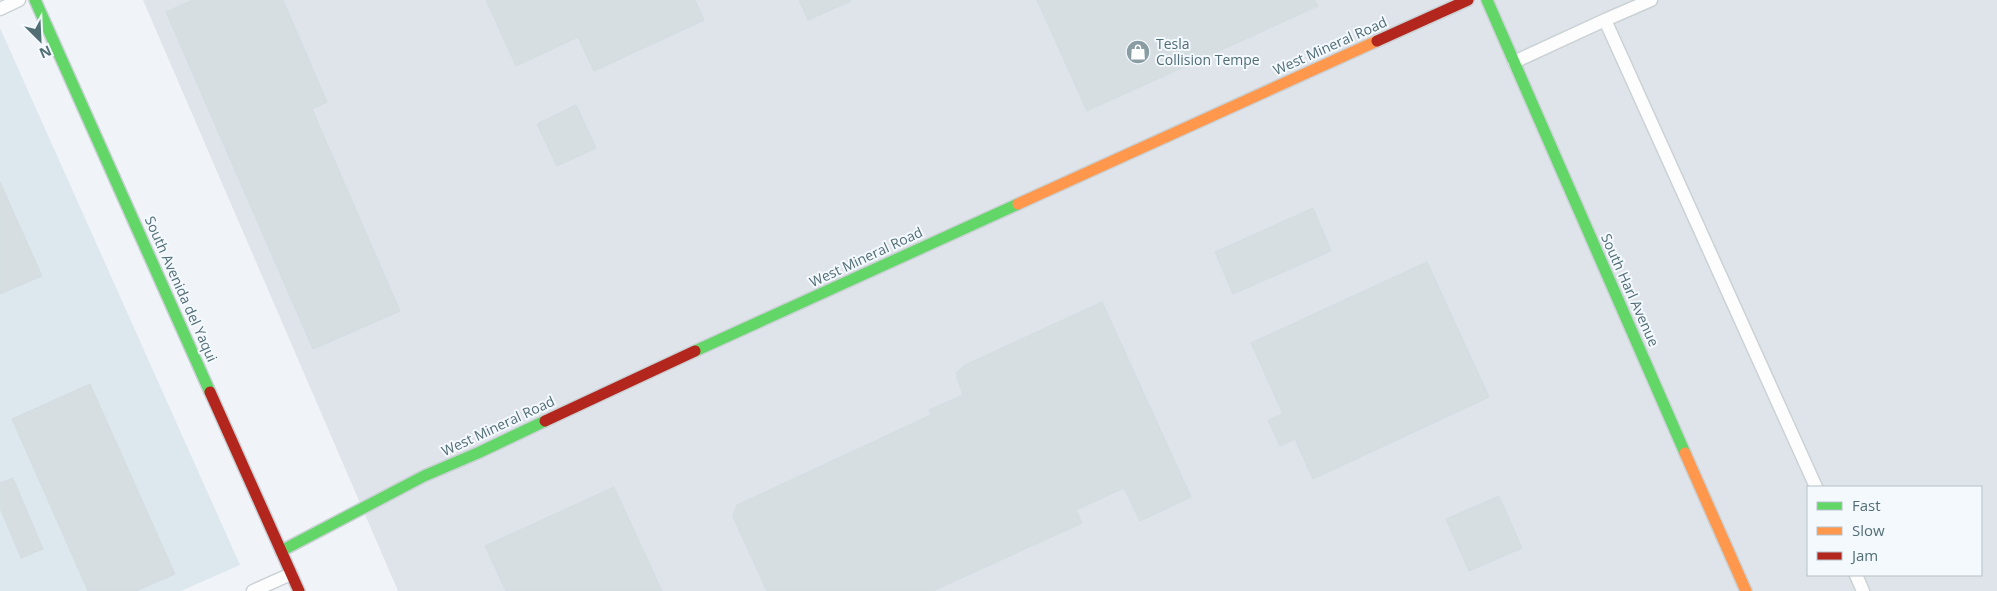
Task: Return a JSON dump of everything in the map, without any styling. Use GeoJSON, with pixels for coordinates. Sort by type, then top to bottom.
{"type":"FeatureCollection","features":[{"type":"Feature","properties":{"kind":"street","name":"South Avenida del Yaqui"},"geometry":{"type":"LineString","coordinates":[[35,0],[299,591]]}},
{"type":"Feature","properties":{"kind":"street","name":"West Mineral Road"},"geometry":{"type":"LineString","coordinates":[[281,551],[424,476],[488,448],[608,390],[1468,0]]}},
{"type":"Feature","properties":{"kind":"street","name":"South Harl Avenue"},"geometry":{"type":"LineString","coordinates":[[1487,0],[1746,591]]}},
{"type":"Feature","properties":{"kind":"lane"},"geometry":{"type":"LineString","coordinates":[[0,9],[19,0]]}},
{"type":"Feature","properties":{"kind":"lane"},"geometry":{"type":"LineString","coordinates":[[1514,62],[1651,0]]}},
{"type":"Feature","properties":{"kind":"lane"},"geometry":{"type":"LineString","coordinates":[[1605,20],[1816,486]]}},
{"type":"Feature","properties":{"kind":"lane"},"geometry":{"type":"LineString","coordinates":[[253,591],[291,574]]}},
{"type":"Feature","properties":{"kind":"lane"},"geometry":{"type":"LineString","coordinates":[[1856,576],[1863,591]]}},
{"type":"Feature","properties":{"kind":"shaded area"},"geometry":{"type":"Polygon","coordinates":[[[143,0],[1997,0],[1997,591],[398,591],[143,0]]]}},
{"type":"Feature","properties":{"kind":"shaded area"},"geometry":{"type":"Polygon","coordinates":[[[0,28],[240,565],[181,591],[0,591],[0,28]]]}},
{"type":"Feature","properties":{"kind":"building"},"geometry":{"type":"Polygon","coordinates":[[[193,0],[283,0],[327,102],[312,109],[400,311],[313,349],[166,12],[193,0]]]}},
{"type":"Feature","properties":{"kind":"building"},"geometry":{"type":"Polygon","coordinates":[[[486,0],[695,0],[704,20],[594,71],[578,37],[516,66],[486,0]]]}},
{"type":"Feature","properties":{"kind":"building"},"geometry":{"type":"Polygon","coordinates":[[[799,0],[851,0],[851,1],[808,20],[799,0]]]}},
{"type":"Feature","properties":{"kind":"building","name":"Tesla Collision Tempe"},"geometry":{"type":"Polygon","coordinates":[[[1037,0],[1315,0],[1318,6],[1087,111],[1037,0]]]}},
{"type":"Feature","properties":{"kind":"building"},"geometry":{"type":"Polygon","coordinates":[[[576,105],[596,148],[557,166],[537,124],[576,105]]]}},
{"type":"Feature","properties":{"kind":"building"},"geometry":{"type":"Polygon","coordinates":[[[0,182],[42,276],[0,294],[0,182]]]}},
{"type":"Feature","properties":{"kind":"building"},"geometry":{"type":"Polygon","coordinates":[[[1313,208],[1331,251],[1233,294],[1215,252],[1313,208]]]}},
{"type":"Feature","properties":{"kind":"building"},"geometry":{"type":"Polygon","coordinates":[[[1427,262],[1489,397],[1313,479],[1295,439],[1280,446],[1268,420],[1283,414],[1251,343],[1427,262]]]}},
{"type":"Feature","properties":{"kind":"building"},"geometry":{"type":"Polygon","coordinates":[[[1102,302],[1191,497],[1140,521],[1124,488],[1076,510],[1082,523],[933,591],[767,591],[734,519],[733,515],[737,505],[931,415],[929,410],[963,395],[957,372],[965,365],[1102,302]]]}},
{"type":"Feature","properties":{"kind":"building"},"geometry":{"type":"Polygon","coordinates":[[[90,384],[175,574],[136,591],[88,591],[12,419],[90,384]]]}},
{"type":"Feature","properties":{"kind":"building"},"geometry":{"type":"Polygon","coordinates":[[[13,478],[43,549],[21,558],[0,508],[0,483],[13,478]]]}},
{"type":"Feature","properties":{"kind":"building"},"geometry":{"type":"Polygon","coordinates":[[[614,487],[662,591],[506,591],[485,546],[614,487]]]}},
{"type":"Feature","properties":{"kind":"building"},"geometry":{"type":"Polygon","coordinates":[[[1499,496],[1522,548],[1469,571],[1446,519],[1499,496]]]}},
{"type":"Feature","properties":{"kind":"traffic: fast"},"geometry":{"type":"LineString","coordinates":[[35,0],[210,392]]}},
{"type":"Feature","properties":{"kind":"traffic: fast"},"geometry":{"type":"LineString","coordinates":[[1487,0],[1685,453]]}},
{"type":"Feature","properties":{"kind":"traffic: fast"},"geometry":{"type":"LineString","coordinates":[[695,351],[1018,204]]}},
{"type":"Feature","properties":{"kind":"traffic: fast"},"geometry":{"type":"LineString","coordinates":[[281,551],[424,476],[545,421]]}},
{"type":"Feature","properties":{"kind":"traffic: slow"},"geometry":{"type":"LineString","coordinates":[[1018,204],[1377,41]]}},
{"type":"Feature","properties":{"kind":"traffic: slow"},"geometry":{"type":"LineString","coordinates":[[1685,453],[1746,591]]}},
{"type":"Feature","properties":{"kind":"traffic: jam"},"geometry":{"type":"LineString","coordinates":[[1377,41],[1468,0]]}},
{"type":"Feature","properties":{"kind":"traffic: jam"},"geometry":{"type":"LineString","coordinates":[[545,421],[695,351]]}},
{"type":"Feature","properties":{"kind":"traffic: jam"},"geometry":{"type":"LineString","coordinates":[[210,392],[299,591]]}},
{"type":"Feature","properties":{"kind":"place","name":"Tesla Collision Tempe"},"geometry":{"type":"Point","coordinates":[1138,52]}}]}
